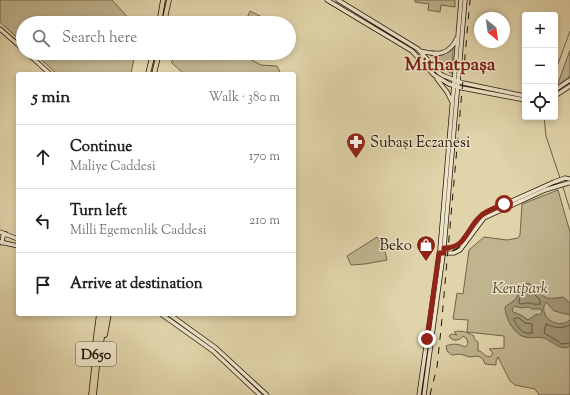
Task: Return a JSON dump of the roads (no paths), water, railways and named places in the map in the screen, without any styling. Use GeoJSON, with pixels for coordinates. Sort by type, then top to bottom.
{"type":"FeatureCollection","features":[{"type":"Feature","properties":{"kind":"main road"},"geometry":{"type":"LineString","coordinates":[[160,16],[163,0]]}},
{"type":"Feature","properties":{"kind":"main road"},"geometry":{"type":"LineString","coordinates":[[165,16],[168,0]]}},
{"type":"Feature","properties":{"kind":"main road"},"geometry":{"type":"LineString","coordinates":[[327,0],[412,51],[434,74],[453,103]]}},
{"type":"Feature","properties":{"kind":"main road"},"geometry":{"type":"LineString","coordinates":[[338,0],[420,51],[439,73],[450,79],[522,95]]}},
{"type":"Feature","properties":{"kind":"main road"},"geometry":{"type":"LineString","coordinates":[[457,81],[458,36],[461,0]]}},
{"type":"Feature","properties":{"kind":"main road"},"geometry":{"type":"LineString","coordinates":[[419,395],[440,248],[453,103],[457,81],[465,0]]}},
{"type":"Feature","properties":{"kind":"main road"},"geometry":{"type":"LineString","coordinates":[[0,29],[16,43]]}},
{"type":"Feature","properties":{"kind":"main road"},"geometry":{"type":"LineString","coordinates":[[420,51],[436,54],[444,53],[454,44],[458,36]]}},
{"type":"Feature","properties":{"kind":"main road"},"geometry":{"type":"LineString","coordinates":[[35,60],[48,72]]}},
{"type":"Feature","properties":{"kind":"main road"},"geometry":{"type":"LineString","coordinates":[[148,72],[151,60]]}},
{"type":"Feature","properties":{"kind":"main road"},"geometry":{"type":"LineString","coordinates":[[154,72],[157,60]]}},
{"type":"Feature","properties":{"kind":"main road"},"geometry":{"type":"LineString","coordinates":[[434,74],[456,87],[522,99]]}},
{"type":"Feature","properties":{"kind":"main road"},"geometry":{"type":"LineString","coordinates":[[558,89],[570,80]]}},
{"type":"Feature","properties":{"kind":"main road"},"geometry":{"type":"LineString","coordinates":[[558,94],[570,86]]}},
{"type":"Feature","properties":{"kind":"main road"},"geometry":{"type":"LineString","coordinates":[[424,395],[444,253],[456,87]]}},
{"type":"Feature","properties":{"kind":"main road"},"geometry":{"type":"LineString","coordinates":[[440,248],[451,249],[460,244],[483,214],[554,182],[565,178],[569,181]]}},
{"type":"Feature","properties":{"kind":"main road"},"geometry":{"type":"LineString","coordinates":[[439,253],[454,252],[462,248],[484,218],[569,181]]}},
{"type":"Feature","properties":{"kind":"main road"},"geometry":{"type":"LineString","coordinates":[[0,232],[16,238]]}},
{"type":"Feature","properties":{"kind":"main road"},"geometry":{"type":"LineString","coordinates":[[6,234],[2,236],[1,242],[16,246]]}},
{"type":"Feature","properties":{"kind":"main road"},"geometry":{"type":"LineString","coordinates":[[95,359],[94,351],[99,316]]}},
{"type":"Feature","properties":{"kind":"main road","name":"D650"},"geometry":{"type":"LineString","coordinates":[[91,395],[95,359],[103,316]]}},
{"type":"Feature","properties":{"kind":"main road"},"geometry":{"type":"LineString","coordinates":[[94,395],[106,316]]}},
{"type":"Feature","properties":{"kind":"main road"},"geometry":{"type":"LineString","coordinates":[[99,354],[109,316]]}},
{"type":"Feature","properties":{"kind":"main road"},"geometry":{"type":"LineString","coordinates":[[164,316],[213,351],[260,395]]}},
{"type":"Feature","properties":{"kind":"main road"},"geometry":{"type":"LineString","coordinates":[[172,316],[216,348],[267,395]]}},
{"type":"Feature","properties":{"kind":"water"},"geometry":{"type":"Polygon","coordinates":[[[528,283],[545,297],[563,297],[570,303],[570,315],[554,311],[546,302],[544,312],[546,316],[554,323],[560,324],[570,320],[570,346],[564,348],[544,338],[530,338],[521,336],[517,333],[508,320],[505,307],[516,299],[522,285],[528,283]],[[515,306],[512,309],[513,312],[528,320],[535,315],[541,314],[542,312],[541,309],[532,309],[529,307],[521,308],[515,306]]]}},
{"type":"Feature","properties":{"kind":"waterway"},"geometry":{"type":"LineString","coordinates":[[558,64],[570,31]]}},
{"type":"Feature","properties":{"kind":"waterway"},"geometry":{"type":"LineString","coordinates":[[544,120],[546,136],[560,178]]}},
{"type":"Feature","properties":{"kind":"waterway"},"geometry":{"type":"LineString","coordinates":[[563,187],[570,210]]}},
{"type":"Feature","properties":{"kind":"railway"},"geometry":{"type":"LineString","coordinates":[[430,395],[437,367],[441,329],[470,0]]}},
{"type":"Feature","properties":{"kind":"place","name":"Subaşı Eczanesi"},"geometry":{"type":"Point","coordinates":[356,159]}},
{"type":"Feature","properties":{"kind":"place","name":"Beko"},"geometry":{"type":"Point","coordinates":[426,262]}},
{"type":"Feature","properties":{"kind":"district","name":"Mithatpaşa"},"geometry":{"type":"Point","coordinates":[450,63]}},
{"type":"Feature","properties":{"kind":"park label","name":"Kentpark"},"geometry":{"type":"Point","coordinates":[520,288]}}]}
